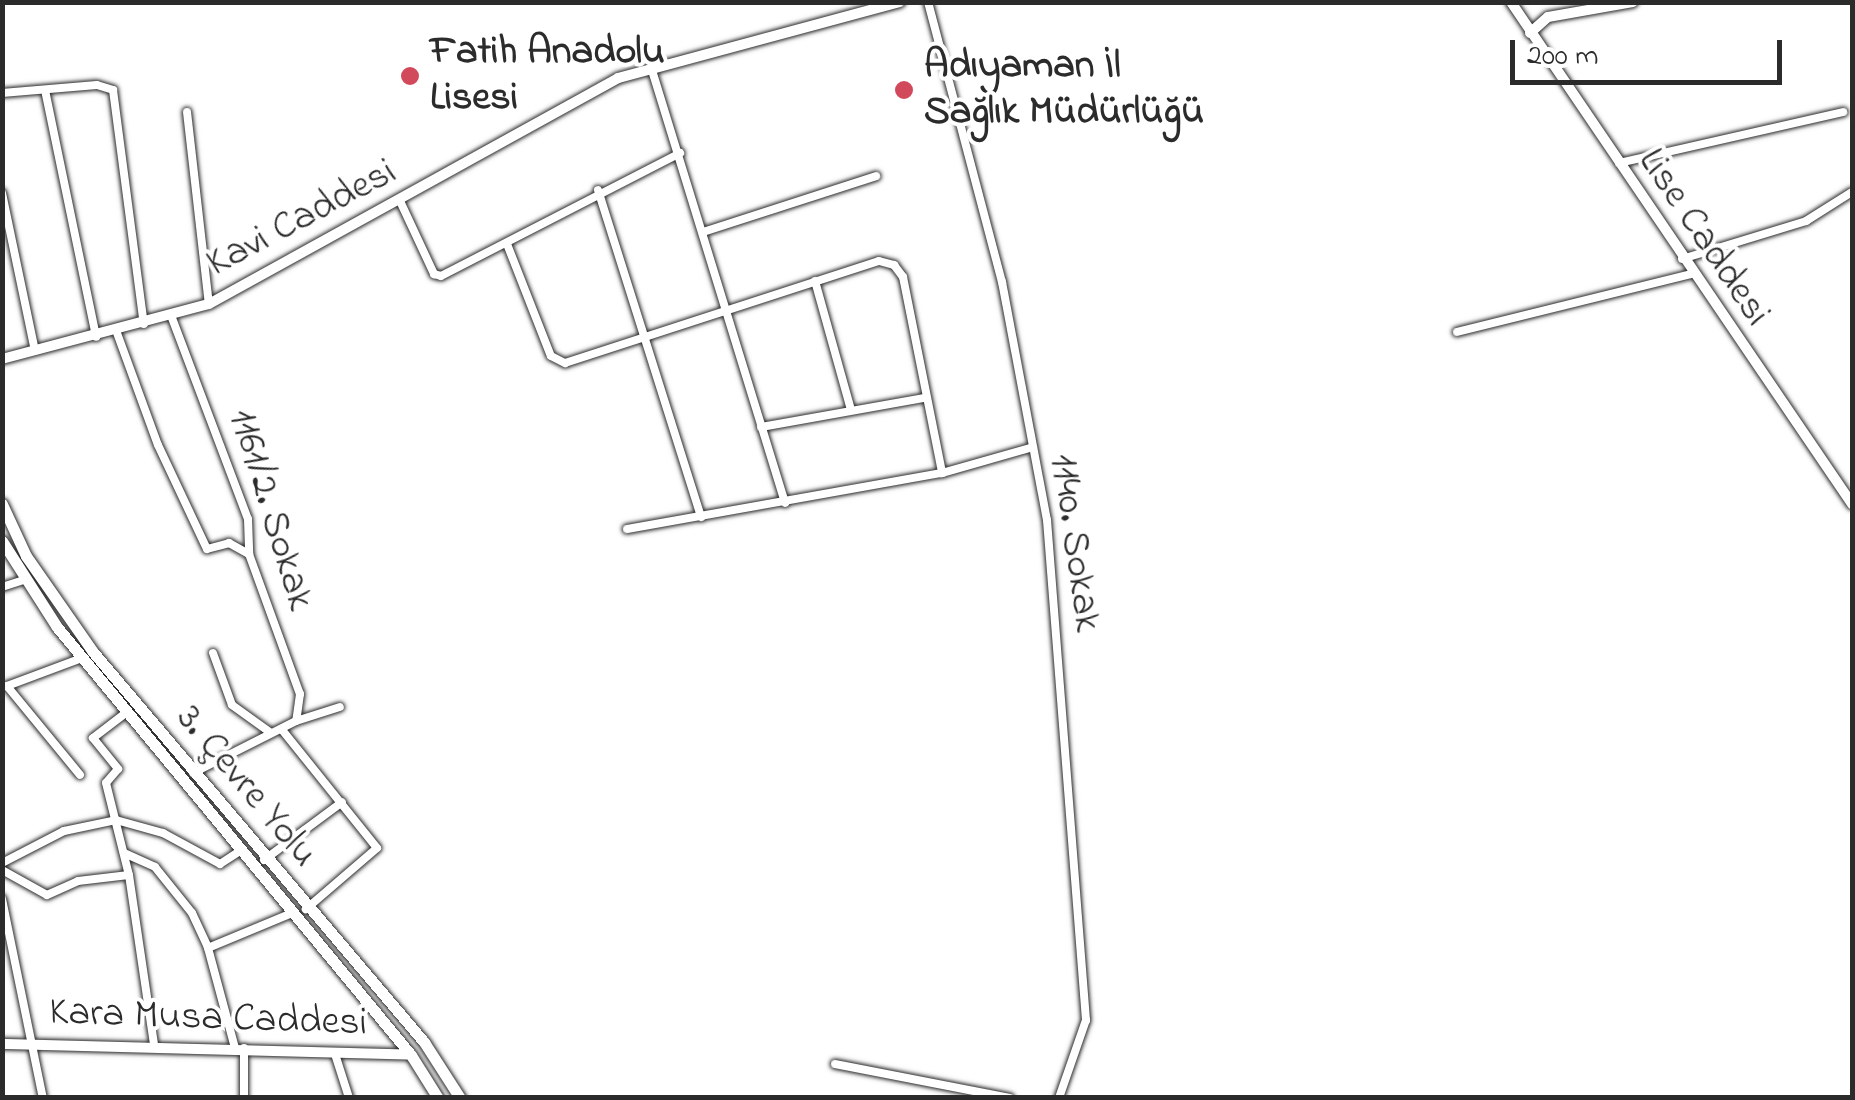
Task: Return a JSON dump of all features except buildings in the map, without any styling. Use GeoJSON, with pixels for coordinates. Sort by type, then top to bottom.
{"type":"FeatureCollection","features":[{"type":"Feature","properties":{"kind":"main road","name":"3. Çevre Yolu"},"geometry":{"type":"LineString","coordinates":[[2,504],[53,597],[264,860],[428,1048],[460,1098]]}},
{"type":"Feature","properties":{"kind":"main road","name":"3. Çevre Yolu"},"geometry":{"type":"LineString","coordinates":[[2,541],[23,580],[82,658],[411,1055],[438,1098]]}},
{"type":"Feature","properties":{"kind":"street","name":"Kavi Caddesi"},"geometry":{"type":"LineString","coordinates":[[2,359],[117,333],[208,304],[400,201],[592,90],[651,67],[900,2]]}},
{"type":"Feature","properties":{"kind":"street","name":"1140. Sokak"},"geometry":{"type":"LineString","coordinates":[[928,2],[1006,299],[1030,448],[1047,520],[1086,1020],[1060,1098]]}},
{"type":"Feature","properties":{"kind":"street","name":"Lise Caddesi"},"geometry":{"type":"LineString","coordinates":[[1511,2],[1616,164],[1852,504]]}},
{"type":"Feature","properties":{"kind":"street"},"geometry":{"type":"LineString","coordinates":[[1530,32],[1548,17],[1633,2]]}},
{"type":"Feature","properties":{"kind":"street"},"geometry":{"type":"LineString","coordinates":[[651,67],[785,503]]}},
{"type":"Feature","properties":{"kind":"street"},"geometry":{"type":"LineString","coordinates":[[2,94],[97,85],[113,90],[144,324]]}},
{"type":"Feature","properties":{"kind":"street"},"geometry":{"type":"LineString","coordinates":[[45,90],[96,337]]}},
{"type":"Feature","properties":{"kind":"street"},"geometry":{"type":"LineString","coordinates":[[186,112],[208,304]]}},
{"type":"Feature","properties":{"kind":"street"},"geometry":{"type":"LineString","coordinates":[[1616,164],[1843,112]]}},
{"type":"Feature","properties":{"kind":"street"},"geometry":{"type":"LineString","coordinates":[[400,201],[434,274],[507,244],[598,190],[680,153]]}},
{"type":"Feature","properties":{"kind":"street"},"geometry":{"type":"LineString","coordinates":[[703,232],[876,176]]}},
{"type":"Feature","properties":{"kind":"street"},"geometry":{"type":"LineString","coordinates":[[598,190],[701,517]]}},
{"type":"Feature","properties":{"kind":"street"},"geometry":{"type":"LineString","coordinates":[[1682,260],[1806,222],[1852,192]]}},
{"type":"Feature","properties":{"kind":"street"},"geometry":{"type":"LineString","coordinates":[[2,193],[35,351]]}},
{"type":"Feature","properties":{"kind":"street"},"geometry":{"type":"LineString","coordinates":[[507,244],[555,360],[570,362],[879,262],[897,267],[942,473]]}},
{"type":"Feature","properties":{"kind":"street"},"geometry":{"type":"LineString","coordinates":[[1458,332],[1691,274]]}},
{"type":"Feature","properties":{"kind":"street"},"geometry":{"type":"LineString","coordinates":[[816,281],[850,410]]}},
{"type":"Feature","properties":{"kind":"street","name":"1161/2. Sokak"},"geometry":{"type":"LineString","coordinates":[[172,318],[248,519],[249,554],[300,694],[296,721]]}},
{"type":"Feature","properties":{"kind":"street"},"geometry":{"type":"LineString","coordinates":[[117,333],[158,445],[207,549],[229,543],[249,554]]}},
{"type":"Feature","properties":{"kind":"street"},"geometry":{"type":"LineString","coordinates":[[761,427],[924,398]]}},
{"type":"Feature","properties":{"kind":"street"},"geometry":{"type":"LineString","coordinates":[[626,529],[942,473],[1030,448]]}},
{"type":"Feature","properties":{"kind":"street"},"geometry":{"type":"LineString","coordinates":[[2,587],[23,580]]}},
{"type":"Feature","properties":{"kind":"street"},"geometry":{"type":"LineString","coordinates":[[213,653],[232,705],[271,732]]}},
{"type":"Feature","properties":{"kind":"street"},"geometry":{"type":"LineString","coordinates":[[80,775],[5,687],[82,658]]}},
{"type":"Feature","properties":{"kind":"street"},"geometry":{"type":"LineString","coordinates":[[193,773],[271,732],[283,731],[296,721],[340,707]]}},
{"type":"Feature","properties":{"kind":"street"},"geometry":{"type":"LineString","coordinates":[[127,712],[93,738],[118,769],[106,784],[124,853],[154,1045]]}},
{"type":"Feature","properties":{"kind":"street"},"geometry":{"type":"LineString","coordinates":[[283,731],[369,833],[375,856],[306,909]]}},
{"type":"Feature","properties":{"kind":"street"},"geometry":{"type":"LineString","coordinates":[[264,860],[342,802]]}},
{"type":"Feature","properties":{"kind":"street"},"geometry":{"type":"LineString","coordinates":[[128,875],[78,881],[46,895],[2,866],[64,832],[116,820],[164,832],[220,864],[240,851]]}},
{"type":"Feature","properties":{"kind":"street"},"geometry":{"type":"LineString","coordinates":[[124,853],[155,867],[192,913],[208,948],[240,1048],[244,1098]]}},
{"type":"Feature","properties":{"kind":"street"},"geometry":{"type":"LineString","coordinates":[[2,899],[36,1044],[43,1098]]}},
{"type":"Feature","properties":{"kind":"street"},"geometry":{"type":"LineString","coordinates":[[208,948],[292,913]]}},
{"type":"Feature","properties":{"kind":"street"},"geometry":{"type":"LineString","coordinates":[[2,962],[15,962]]}},
{"type":"Feature","properties":{"kind":"street","name":"Kara Musa Caddesi"},"geometry":{"type":"LineString","coordinates":[[2,1044],[154,1045],[411,1055]]}},
{"type":"Feature","properties":{"kind":"street"},"geometry":{"type":"LineString","coordinates":[[334,1054],[350,1098]]}},
{"type":"Feature","properties":{"kind":"street"},"geometry":{"type":"LineString","coordinates":[[835,1064],[1010,1098]]}},
{"type":"Feature","properties":{"kind":"place","name":"Fatih Anadolu Lisesi"},"geometry":{"type":"Point","coordinates":[410,76]}},
{"type":"Feature","properties":{"kind":"place","name":"Adıyaman İl Sağlık Müdürlüğü"},"geometry":{"type":"Point","coordinates":[904,90]}}]}
